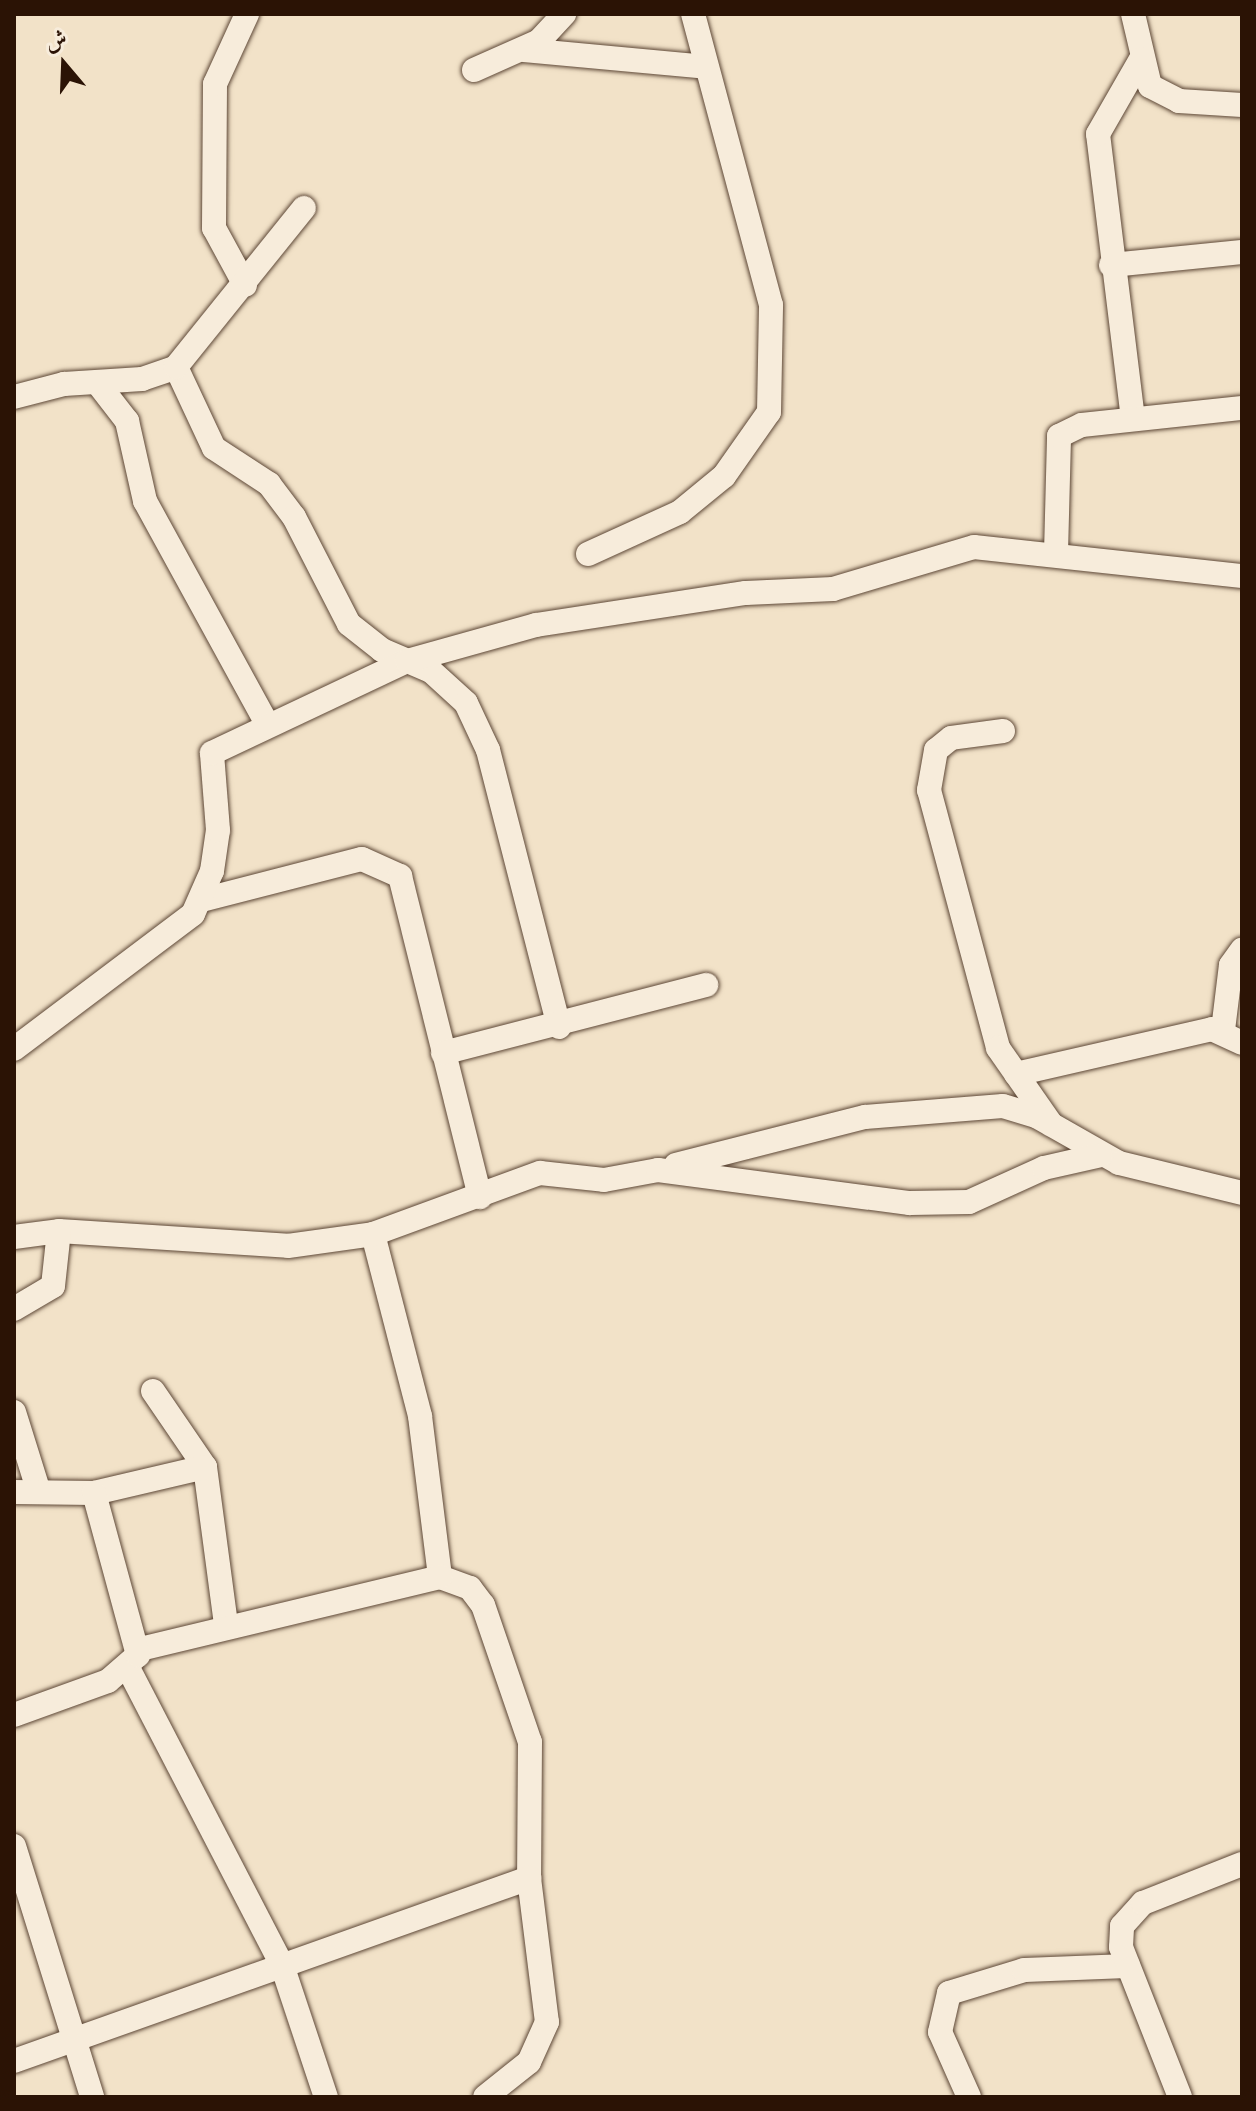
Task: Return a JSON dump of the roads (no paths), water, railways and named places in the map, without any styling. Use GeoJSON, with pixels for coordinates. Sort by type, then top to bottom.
{"type":"FeatureCollection","features":[{"type":"Feature","properties":{"kind":"street"},"geometry":{"type":"LineString","coordinates":[[245,285],[214,228],[215,84],[247,14]]}},
{"type":"Feature","properties":{"kind":"street"},"geometry":{"type":"LineString","coordinates":[[474,70],[524,50],[564,14]]}},
{"type":"Feature","properties":{"kind":"street"},"geometry":{"type":"LineString","coordinates":[[588,554],[680,512],[724,476],[769,412],[771,305],[693,14]]}},
{"type":"Feature","properties":{"kind":"street"},"geometry":{"type":"LineString","coordinates":[[1133,14],[1141,59],[1150,86],[1164,97],[1242,105]]}},
{"type":"Feature","properties":{"kind":"street"},"geometry":{"type":"LineString","coordinates":[[524,50],[706,67]]}},
{"type":"Feature","properties":{"kind":"street"},"geometry":{"type":"LineString","coordinates":[[1133,419],[1111,265],[1098,134],[1141,59]]}},
{"type":"Feature","properties":{"kind":"street"},"geometry":{"type":"LineString","coordinates":[[14,397],[99,385],[176,367],[304,208]]}},
{"type":"Feature","properties":{"kind":"street"},"geometry":{"type":"LineString","coordinates":[[1111,265],[1242,252]]}},
{"type":"Feature","properties":{"kind":"street"},"geometry":{"type":"LineString","coordinates":[[176,367],[214,448],[269,484],[294,517],[349,624],[451,685],[483,737],[559,1027]]}},
{"type":"Feature","properties":{"kind":"street"},"geometry":{"type":"LineString","coordinates":[[99,385],[127,421],[145,501],[266,722]]}},
{"type":"Feature","properties":{"kind":"street"},"geometry":{"type":"LineString","coordinates":[[1056,553],[1059,436],[1133,419],[1242,408]]}},
{"type":"Feature","properties":{"kind":"street"},"geometry":{"type":"LineString","coordinates":[[14,1049],[169,938],[202,900],[218,830],[209,763],[219,747],[266,722],[407,661],[536,625],[746,593],[833,589],[937,553],[1056,553],[1242,576]]}},
{"type":"Feature","properties":{"kind":"street"},"geometry":{"type":"LineString","coordinates":[[1003,731],[951,738],[936,750],[929,779],[994,1037],[1051,1124]]}},
{"type":"Feature","properties":{"kind":"street"},"geometry":{"type":"LineString","coordinates":[[202,900],[362,859],[390,866],[408,888],[443,1053],[480,1197]]}},
{"type":"Feature","properties":{"kind":"street"},"geometry":{"type":"LineString","coordinates":[[1016,1074],[1233,1036],[1231,965],[1242,950]]}},
{"type":"Feature","properties":{"kind":"street"},"geometry":{"type":"LineString","coordinates":[[443,1053],[559,1027],[706,985]]}},
{"type":"Feature","properties":{"kind":"street"},"geometry":{"type":"LineString","coordinates":[[14,1237],[59,1231],[267,1248],[373,1234],[480,1197],[525,1175],[604,1180],[658,1170],[799,1131],[917,1110],[1003,1106],[1051,1124],[1101,1155],[1242,1193]]}},
{"type":"Feature","properties":{"kind":"street"},"geometry":{"type":"LineString","coordinates":[[658,1170],[910,1203],[969,1202],[1044,1168],[1101,1155]]}},
{"type":"Feature","properties":{"kind":"street"},"geometry":{"type":"LineString","coordinates":[[14,1309],[53,1286],[59,1231]]}},
{"type":"Feature","properties":{"kind":"street"},"geometry":{"type":"LineString","coordinates":[[373,1234],[420,1416],[440,1577]]}},
{"type":"Feature","properties":{"kind":"street"},"geometry":{"type":"LineString","coordinates":[[153,1391],[205,1467],[226,1624]]}},
{"type":"Feature","properties":{"kind":"street"},"geometry":{"type":"LineString","coordinates":[[14,1412],[26,1490],[94,1493],[205,1467]]}},
{"type":"Feature","properties":{"kind":"street"},"geometry":{"type":"LineString","coordinates":[[94,1493],[134,1658],[282,1965],[326,2097]]}},
{"type":"Feature","properties":{"kind":"street"},"geometry":{"type":"LineString","coordinates":[[14,1715],[134,1658],[226,1624],[440,1577],[477,1594],[527,1725],[529,1878],[547,2022],[529,2062],[485,2097]]}},
{"type":"Feature","properties":{"kind":"street"},"geometry":{"type":"LineString","coordinates":[[14,1846],[92,2097]]}},
{"type":"Feature","properties":{"kind":"street"},"geometry":{"type":"LineString","coordinates":[[1180,2097],[1128,1966],[1120,1936],[1134,1909],[1242,1864]]}},
{"type":"Feature","properties":{"kind":"street"},"geometry":{"type":"LineString","coordinates":[[14,2061],[529,1878]]}},
{"type":"Feature","properties":{"kind":"street"},"geometry":{"type":"LineString","coordinates":[[969,2097],[940,2032],[949,1993],[1024,1970],[1128,1966]]}}]}
